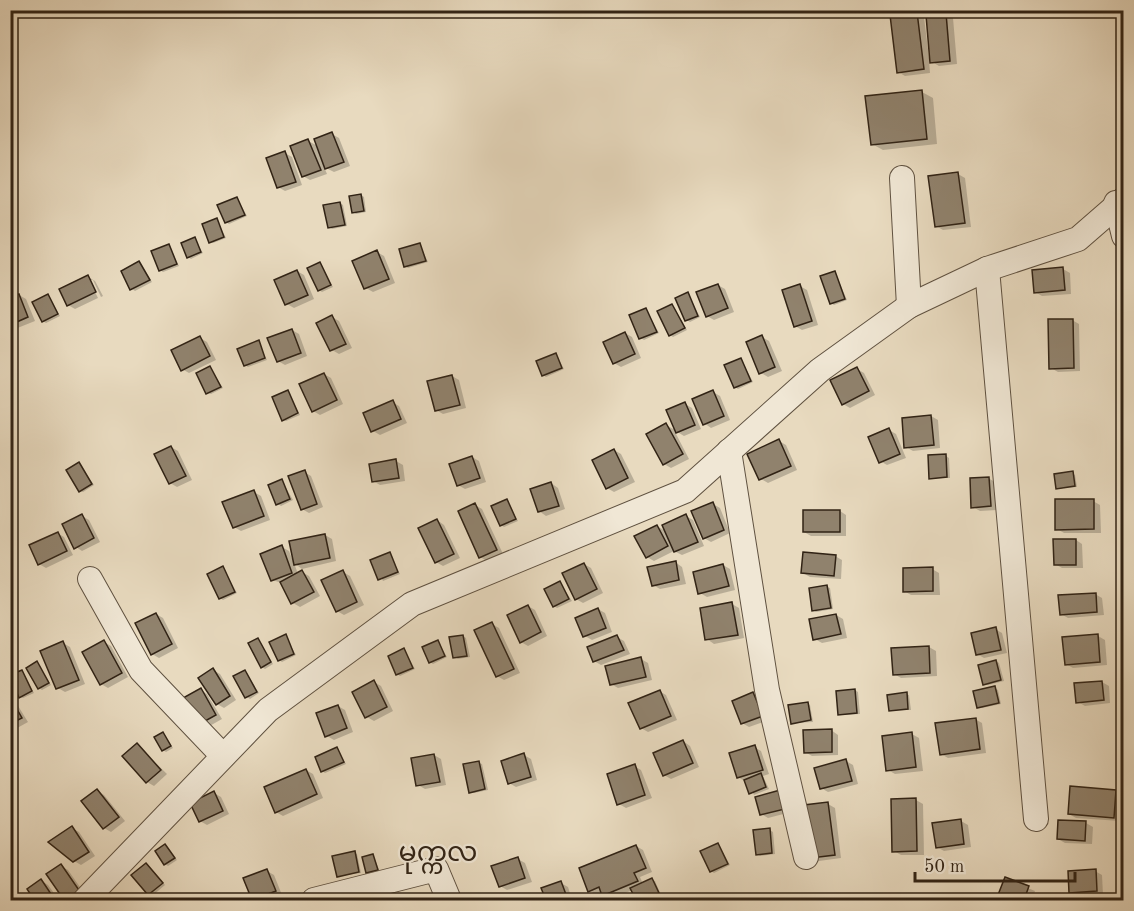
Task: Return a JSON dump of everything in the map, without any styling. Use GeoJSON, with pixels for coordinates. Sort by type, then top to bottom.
{"type":"FeatureCollection","features":[{"type":"Feature","properties":{"kind":"street"},"geometry":{"type":"LineString","coordinates":[[902,178],[909,306]]}},
{"type":"Feature","properties":{"kind":"street"},"geometry":{"type":"LineString","coordinates":[[1120,201],[1124,236]]}},
{"type":"Feature","properties":{"kind":"street"},"geometry":{"type":"LineString","coordinates":[[85,900],[268,710],[412,604],[684,491],[820,370],[909,306],[987,269],[1077,239],[1120,201]]}},
{"type":"Feature","properties":{"kind":"street"},"geometry":{"type":"LineString","coordinates":[[987,269],[1036,819]]}},
{"type":"Feature","properties":{"kind":"street"},"geometry":{"type":"LineString","coordinates":[[729,451],[767,690],[806,857]]}},
{"type":"Feature","properties":{"kind":"street"},"geometry":{"type":"LineString","coordinates":[[90,579],[141,670],[224,756]]}},
{"type":"Feature","properties":{"kind":"street"},"geometry":{"type":"LineString","coordinates":[[314,900],[436,869],[449,900]]}},
{"type":"Feature","properties":{"kind":"building"},"geometry":{"type":"Polygon","coordinates":[[[917,12],[924,69],[897,73],[890,15],[917,12]]]}},
{"type":"Feature","properties":{"kind":"building"},"geometry":{"type":"Polygon","coordinates":[[[946,13],[950,61],[930,63],[926,15],[946,13]]]}},
{"type":"Feature","properties":{"kind":"building"},"geometry":{"type":"Polygon","coordinates":[[[922,90],[927,139],[871,145],[865,96],[922,90]]]}},
{"type":"Feature","properties":{"kind":"building"},"geometry":{"type":"Polygon","coordinates":[[[332,132],[344,162],[325,169],[314,139],[332,132]]]}},
{"type":"Feature","properties":{"kind":"building"},"geometry":{"type":"Polygon","coordinates":[[[308,139],[321,170],[302,177],[290,146],[308,139]]]}},
{"type":"Feature","properties":{"kind":"building"},"geometry":{"type":"Polygon","coordinates":[[[285,151],[296,182],[277,188],[266,158],[285,151]]]}},
{"type":"Feature","properties":{"kind":"building"},"geometry":{"type":"Polygon","coordinates":[[[958,172],[965,223],[935,227],[928,176],[958,172]]]}},
{"type":"Feature","properties":{"kind":"building"},"geometry":{"type":"Polygon","coordinates":[[[361,194],[364,211],[352,213],[349,196],[361,194]]]}},
{"type":"Feature","properties":{"kind":"building"},"geometry":{"type":"Polygon","coordinates":[[[237,197],[245,215],[225,223],[217,205],[237,197]]]}},
{"type":"Feature","properties":{"kind":"building"},"geometry":{"type":"Polygon","coordinates":[[[340,202],[345,225],[328,228],[323,205],[340,202]]]}},
{"type":"Feature","properties":{"kind":"building"},"geometry":{"type":"Polygon","coordinates":[[[217,218],[224,237],[209,243],[202,224],[217,218]]]}},
{"type":"Feature","properties":{"kind":"building"},"geometry":{"type":"Polygon","coordinates":[[[195,237],[201,252],[187,258],[181,243],[195,237]]]}},
{"type":"Feature","properties":{"kind":"building"},"geometry":{"type":"Polygon","coordinates":[[[420,243],[426,261],[404,267],[399,249],[420,243]]]}},
{"type":"Feature","properties":{"kind":"building"},"geometry":{"type":"Polygon","coordinates":[[[169,244],[177,264],[159,271],[151,251],[169,244]]]}},
{"type":"Feature","properties":{"kind":"building"},"geometry":{"type":"Polygon","coordinates":[[[377,250],[389,279],[364,289],[352,261],[377,250]]]}},
{"type":"Feature","properties":{"kind":"building"},"geometry":{"type":"Polygon","coordinates":[[[139,261],[150,280],[130,290],[121,271],[139,261]]]}},
{"type":"Feature","properties":{"kind":"building"},"geometry":{"type":"Polygon","coordinates":[[[320,262],[331,285],[318,291],[307,268],[320,262]]]}},
{"type":"Feature","properties":{"kind":"building"},"geometry":{"type":"Polygon","coordinates":[[[1063,267],[1065,290],[1034,293],[1032,270],[1063,267]]]}},
{"type":"Feature","properties":{"kind":"building"},"geometry":{"type":"Polygon","coordinates":[[[297,270],[308,295],[285,305],[274,280],[297,270]]]}},
{"type":"Feature","properties":{"kind":"building"},"geometry":{"type":"Polygon","coordinates":[[[835,271],[845,299],[830,304],[820,276],[835,271]]]}},
{"type":"Feature","properties":{"kind":"building"},"geometry":{"type":"Polygon","coordinates":[[[88,275],[96,292],[67,306],[59,289],[88,275]]]}},
{"type":"Feature","properties":{"kind":"building"},"geometry":{"type":"Polygon","coordinates":[[[718,284],[728,308],[706,317],[696,292],[718,284]]]}},
{"type":"Feature","properties":{"kind":"building"},"geometry":{"type":"Polygon","coordinates":[[[800,284],[812,321],[794,327],[782,290],[800,284]]]}},
{"type":"Feature","properties":{"kind":"building"},"geometry":{"type":"Polygon","coordinates":[[[688,292],[698,316],[685,321],[675,298],[688,292]]]}},
{"type":"Feature","properties":{"kind":"building"},"geometry":{"type":"Polygon","coordinates":[[[19,294],[28,317],[10,325],[10,297],[19,294]]]}},
{"type":"Feature","properties":{"kind":"building"},"geometry":{"type":"Polygon","coordinates":[[[48,294],[58,314],[42,322],[32,302],[48,294]]]}},
{"type":"Feature","properties":{"kind":"building"},"geometry":{"type":"Polygon","coordinates":[[[672,304],[685,328],[669,336],[657,311],[672,304]]]}},
{"type":"Feature","properties":{"kind":"building"},"geometry":{"type":"Polygon","coordinates":[[[646,308],[657,332],[639,339],[629,315],[646,308]]]}},
{"type":"Feature","properties":{"kind":"building"},"geometry":{"type":"Polygon","coordinates":[[[332,315],[346,344],[330,351],[316,323],[332,315]]]}},
{"type":"Feature","properties":{"kind":"building"},"geometry":{"type":"Polygon","coordinates":[[[1048,319],[1073,319],[1074,368],[1049,369],[1048,319]]]}},
{"type":"Feature","properties":{"kind":"building"},"geometry":{"type":"Polygon","coordinates":[[[292,329],[301,353],[277,362],[267,338],[292,329]]]}},
{"type":"Feature","properties":{"kind":"building"},"geometry":{"type":"Polygon","coordinates":[[[625,332],[635,354],[613,364],[603,342],[625,332]]]}},
{"type":"Feature","properties":{"kind":"building"},"geometry":{"type":"Polygon","coordinates":[[[762,335],[775,367],[759,374],[746,342],[762,335]]]}},
{"type":"Feature","properties":{"kind":"building"},"geometry":{"type":"Polygon","coordinates":[[[200,336],[210,356],[181,371],[171,350],[200,336]]]}},
{"type":"Feature","properties":{"kind":"building"},"geometry":{"type":"Polygon","coordinates":[[[259,340],[265,358],[244,366],[237,349],[259,340]]]}},
{"type":"Feature","properties":{"kind":"building"},"geometry":{"type":"Polygon","coordinates":[[[556,353],[562,368],[542,376],[536,361],[556,353]]]}},
{"type":"Feature","properties":{"kind":"building"},"geometry":{"type":"Polygon","coordinates":[[[741,358],[751,381],[734,388],[724,365],[741,358]]]}},
{"type":"Feature","properties":{"kind":"building"},"geometry":{"type":"Polygon","coordinates":[[[210,366],[221,387],[206,394],[196,373],[210,366]]]}},
{"type":"Feature","properties":{"kind":"building"},"geometry":{"type":"Polygon","coordinates":[[[857,367],[869,391],[842,405],[830,380],[857,367]]]}},
{"type":"Feature","properties":{"kind":"building"},"geometry":{"type":"Polygon","coordinates":[[[324,373],[337,400],[312,412],[299,384],[324,373]]]}},
{"type":"Feature","properties":{"kind":"building"},"geometry":{"type":"Polygon","coordinates":[[[452,375],[460,405],[435,411],[427,381],[452,375]]]}},
{"type":"Feature","properties":{"kind":"building"},"geometry":{"type":"Polygon","coordinates":[[[288,390],[298,413],[282,421],[272,397],[288,390]]]}},
{"type":"Feature","properties":{"kind":"building"},"geometry":{"type":"Polygon","coordinates":[[[713,390],[724,416],[703,425],[692,399],[713,390]]]}},
{"type":"Feature","properties":{"kind":"building"},"geometry":{"type":"Polygon","coordinates":[[[393,400],[401,419],[371,432],[363,413],[393,400]]]}},
{"type":"Feature","properties":{"kind":"building"},"geometry":{"type":"Polygon","coordinates":[[[685,402],[695,425],[676,433],[666,410],[685,402]]]}},
{"type":"Feature","properties":{"kind":"building"},"geometry":{"type":"Polygon","coordinates":[[[931,415],[934,445],[904,448],[902,418],[931,415]]]}},
{"type":"Feature","properties":{"kind":"building"},"geometry":{"type":"Polygon","coordinates":[[[666,423],[683,454],[663,465],[646,434],[666,423]]]}},
{"type":"Feature","properties":{"kind":"building"},"geometry":{"type":"Polygon","coordinates":[[[889,428],[900,454],[879,463],[868,437],[889,428]]]}},
{"type":"Feature","properties":{"kind":"building"},"geometry":{"type":"Polygon","coordinates":[[[779,439],[791,466],[759,480],[747,454],[779,439]]]}},
{"type":"Feature","properties":{"kind":"building"},"geometry":{"type":"Polygon","coordinates":[[[171,446],[186,476],[169,484],[154,454],[171,446]]]}},
{"type":"Feature","properties":{"kind":"building"},"geometry":{"type":"Polygon","coordinates":[[[614,449],[628,478],[606,489],[592,460],[614,449]]]}},
{"type":"Feature","properties":{"kind":"building"},"geometry":{"type":"Polygon","coordinates":[[[946,454],[947,477],[929,479],[928,455],[946,454]]]}},
{"type":"Feature","properties":{"kind":"building"},"geometry":{"type":"Polygon","coordinates":[[[472,456],[480,478],[457,486],[449,464],[472,456]]]}},
{"type":"Feature","properties":{"kind":"building"},"geometry":{"type":"Polygon","coordinates":[[[396,459],[399,478],[372,482],[369,464],[396,459]]]}},
{"type":"Feature","properties":{"kind":"building"},"geometry":{"type":"Polygon","coordinates":[[[79,462],[92,484],[79,492],[66,470],[79,462]]]}},
{"type":"Feature","properties":{"kind":"building"},"geometry":{"type":"Polygon","coordinates":[[[305,470],[317,504],[301,510],[288,476],[305,470]]]}},
{"type":"Feature","properties":{"kind":"building"},"geometry":{"type":"Polygon","coordinates":[[[1073,471],[1075,486],[1056,489],[1054,474],[1073,471]]]}},
{"type":"Feature","properties":{"kind":"building"},"geometry":{"type":"Polygon","coordinates":[[[989,477],[991,506],[971,508],[970,478],[989,477]]]}},
{"type":"Feature","properties":{"kind":"building"},"geometry":{"type":"Polygon","coordinates":[[[282,479],[290,499],[276,505],[268,485],[282,479]]]}},
{"type":"Feature","properties":{"kind":"building"},"geometry":{"type":"Polygon","coordinates":[[[551,482],[559,506],[538,512],[530,489],[551,482]]]}},
{"type":"Feature","properties":{"kind":"building"},"geometry":{"type":"Polygon","coordinates":[[[254,490],[264,516],[233,528],[222,502],[254,490]]]}},
{"type":"Feature","properties":{"kind":"building"},"geometry":{"type":"Polygon","coordinates":[[[507,499],[516,519],[500,526],[491,506],[507,499]]]}},
{"type":"Feature","properties":{"kind":"building"},"geometry":{"type":"Polygon","coordinates":[[[1055,499],[1094,499],[1094,529],[1055,530],[1055,499]]]}},
{"type":"Feature","properties":{"kind":"building"},"geometry":{"type":"Polygon","coordinates":[[[713,502],[724,530],[703,539],[691,511],[713,502]]]}},
{"type":"Feature","properties":{"kind":"building"},"geometry":{"type":"Polygon","coordinates":[[[475,503],[497,550],[479,558],[458,511],[475,503]]]}},
{"type":"Feature","properties":{"kind":"building"},"geometry":{"type":"Polygon","coordinates":[[[803,510],[840,510],[840,532],[803,532],[803,510]]]}},
{"type":"Feature","properties":{"kind":"building"},"geometry":{"type":"Polygon","coordinates":[[[82,514],[94,538],[74,549],[62,524],[82,514]]]}},
{"type":"Feature","properties":{"kind":"building"},"geometry":{"type":"Polygon","coordinates":[[[686,514],[698,542],[674,552],[662,525],[686,514]]]}},
{"type":"Feature","properties":{"kind":"building"},"geometry":{"type":"Polygon","coordinates":[[[437,519],[454,554],[435,563],[418,528],[437,519]]]}},
{"type":"Feature","properties":{"kind":"building"},"geometry":{"type":"Polygon","coordinates":[[[657,525],[668,546],[646,558],[634,536],[657,525]]]}},
{"type":"Feature","properties":{"kind":"building"},"geometry":{"type":"Polygon","coordinates":[[[58,532],[67,551],[38,565],[29,545],[58,532]]]}},
{"type":"Feature","properties":{"kind":"building"},"geometry":{"type":"Polygon","coordinates":[[[325,534],[330,558],[294,565],[289,541],[325,534]]]}},
{"type":"Feature","properties":{"kind":"building"},"geometry":{"type":"Polygon","coordinates":[[[1053,539],[1076,539],[1076,565],[1054,565],[1053,539]]]}},
{"type":"Feature","properties":{"kind":"building"},"geometry":{"type":"Polygon","coordinates":[[[282,545],[292,573],[271,581],[260,554],[282,545]]]}},
{"type":"Feature","properties":{"kind":"building"},"geometry":{"type":"Polygon","coordinates":[[[390,552],[398,572],[378,580],[370,560],[390,552]]]}},
{"type":"Feature","properties":{"kind":"building"},"geometry":{"type":"Polygon","coordinates":[[[803,552],[836,555],[834,576],[801,573],[803,552]]]}},
{"type":"Feature","properties":{"kind":"building"},"geometry":{"type":"Polygon","coordinates":[[[676,561],[679,580],[652,586],[647,567],[676,561]]]}},
{"type":"Feature","properties":{"kind":"building"},"geometry":{"type":"Polygon","coordinates":[[[584,563],[597,589],[575,600],[562,573],[584,563]]]}},
{"type":"Feature","properties":{"kind":"building"},"geometry":{"type":"Polygon","coordinates":[[[723,564],[729,586],[698,594],[693,572],[723,564]]]}},
{"type":"Feature","properties":{"kind":"building"},"geometry":{"type":"Polygon","coordinates":[[[223,566],[235,592],[219,599],[207,574],[223,566]]]}},
{"type":"Feature","properties":{"kind":"building"},"geometry":{"type":"Polygon","coordinates":[[[933,567],[933,591],[903,592],[903,568],[933,567]]]}},
{"type":"Feature","properties":{"kind":"building"},"geometry":{"type":"Polygon","coordinates":[[[302,570],[314,592],[291,604],[280,582],[302,570]]]}},
{"type":"Feature","properties":{"kind":"building"},"geometry":{"type":"Polygon","coordinates":[[[343,570],[357,602],[336,612],[321,580],[343,570]]]}},
{"type":"Feature","properties":{"kind":"building"},"geometry":{"type":"Polygon","coordinates":[[[560,581],[569,599],[553,607],[544,589],[560,581]]]}},
{"type":"Feature","properties":{"kind":"building"},"geometry":{"type":"Polygon","coordinates":[[[827,585],[831,608],[812,611],[809,588],[827,585]]]}},
{"type":"Feature","properties":{"kind":"building"},"geometry":{"type":"Polygon","coordinates":[[[1096,593],[1097,612],[1060,615],[1058,595],[1096,593]]]}},
{"type":"Feature","properties":{"kind":"building"},"geometry":{"type":"Polygon","coordinates":[[[732,602],[738,635],[705,640],[700,608],[732,602]]]}},
{"type":"Feature","properties":{"kind":"building"},"geometry":{"type":"Polygon","coordinates":[[[528,605],[541,632],[520,643],[507,615],[528,605]]]}},
{"type":"Feature","properties":{"kind":"building"},"geometry":{"type":"Polygon","coordinates":[[[598,608],[606,628],[583,637],[575,618],[598,608]]]}},
{"type":"Feature","properties":{"kind":"building"},"geometry":{"type":"Polygon","coordinates":[[[156,613],[172,644],[151,655],[135,623],[156,613]]]}},
{"type":"Feature","properties":{"kind":"building"},"geometry":{"type":"Polygon","coordinates":[[[836,614],[841,634],[813,640],[809,619],[836,614]]]}},
{"type":"Feature","properties":{"kind":"building"},"geometry":{"type":"Polygon","coordinates":[[[492,622],[514,669],[496,677],[474,630],[492,622]]]}},
{"type":"Feature","properties":{"kind":"building"},"geometry":{"type":"Polygon","coordinates":[[[996,627],[1001,650],[976,655],[971,633],[996,627]]]}},
{"type":"Feature","properties":{"kind":"building"},"geometry":{"type":"Polygon","coordinates":[[[286,634],[294,654],[278,661],[269,642],[286,634]]]}},
{"type":"Feature","properties":{"kind":"building"},"geometry":{"type":"Polygon","coordinates":[[[1098,634],[1100,662],[1065,665],[1062,637],[1098,634]]]}},
{"type":"Feature","properties":{"kind":"building"},"geometry":{"type":"Polygon","coordinates":[[[463,635],[467,656],[453,658],[449,637],[463,635]]]}},
{"type":"Feature","properties":{"kind":"building"},"geometry":{"type":"Polygon","coordinates":[[[617,635],[624,650],[593,662],[587,647],[617,635]]]}},
{"type":"Feature","properties":{"kind":"building"},"geometry":{"type":"Polygon","coordinates":[[[258,638],[271,662],[261,668],[248,643],[258,638]]]}},
{"type":"Feature","properties":{"kind":"building"},"geometry":{"type":"Polygon","coordinates":[[[104,640],[122,673],[100,685],[82,652],[104,640]]]}},
{"type":"Feature","properties":{"kind":"building"},"geometry":{"type":"Polygon","coordinates":[[[438,640],[445,656],[429,663],[422,647],[438,640]]]}},
{"type":"Feature","properties":{"kind":"building"},"geometry":{"type":"Polygon","coordinates":[[[63,641],[79,680],[56,689],[40,651],[63,641]]]}},
{"type":"Feature","properties":{"kind":"building"},"geometry":{"type":"Polygon","coordinates":[[[929,646],[930,673],[893,675],[891,648],[929,646]]]}},
{"type":"Feature","properties":{"kind":"building"},"geometry":{"type":"Polygon","coordinates":[[[404,648],[413,668],[396,675],[388,656],[404,648]]]}},
{"type":"Feature","properties":{"kind":"building"},"geometry":{"type":"Polygon","coordinates":[[[641,657],[646,677],[610,685],[605,666],[641,657]]]}},
{"type":"Feature","properties":{"kind":"building"},"geometry":{"type":"Polygon","coordinates":[[[996,660],[1001,680],[983,685],[978,665],[996,660]]]}},
{"type":"Feature","properties":{"kind":"building"},"geometry":{"type":"Polygon","coordinates":[[[37,661],[49,683],[38,689],[26,668],[37,661]]]}},
{"type":"Feature","properties":{"kind":"building"},"geometry":{"type":"Polygon","coordinates":[[[213,668],[230,696],[216,705],[198,678],[213,668]]]}},
{"type":"Feature","properties":{"kind":"building"},"geometry":{"type":"Polygon","coordinates":[[[22,670],[32,691],[19,698],[10,675],[22,670]]]}},
{"type":"Feature","properties":{"kind":"building"},"geometry":{"type":"Polygon","coordinates":[[[245,670],[257,692],[245,698],[233,676],[245,670]]]}},
{"type":"Feature","properties":{"kind":"building"},"geometry":{"type":"Polygon","coordinates":[[[374,680],[387,707],[365,718],[352,692],[374,680]]]}},
{"type":"Feature","properties":{"kind":"building"},"geometry":{"type":"Polygon","coordinates":[[[1102,681],[1104,700],[1076,703],[1074,683],[1102,681]]]}},
{"type":"Feature","properties":{"kind":"building"},"geometry":{"type":"Polygon","coordinates":[[[995,686],[999,703],[977,708],[973,691],[995,686]]]}},
{"type":"Feature","properties":{"kind":"building"},"geometry":{"type":"Polygon","coordinates":[[[201,688],[216,715],[198,725],[183,698],[201,688]]]}},
{"type":"Feature","properties":{"kind":"building"},"geometry":{"type":"Polygon","coordinates":[[[855,689],[857,713],[838,715],[836,691],[855,689]]]}},
{"type":"Feature","properties":{"kind":"building"},"geometry":{"type":"Polygon","coordinates":[[[660,690],[671,716],[640,729],[628,703],[660,690]]]}},
{"type":"Feature","properties":{"kind":"building"},"geometry":{"type":"Polygon","coordinates":[[[753,692],[763,716],[741,724],[732,701],[753,692]]]}},
{"type":"Feature","properties":{"kind":"building"},"geometry":{"type":"Polygon","coordinates":[[[907,692],[908,709],[889,711],[887,695],[907,692]]]}},
{"type":"Feature","properties":{"kind":"building"},"geometry":{"type":"Polygon","coordinates":[[[10,697],[22,718],[10,724],[10,697]]]}},
{"type":"Feature","properties":{"kind":"building"},"geometry":{"type":"Polygon","coordinates":[[[808,702],[811,720],[791,724],[788,705],[808,702]]]}},
{"type":"Feature","properties":{"kind":"building"},"geometry":{"type":"Polygon","coordinates":[[[338,705],[347,728],[325,737],[316,713],[338,705]]]}},
{"type":"Feature","properties":{"kind":"building"},"geometry":{"type":"Polygon","coordinates":[[[976,718],[980,749],[940,755],[935,723],[976,718]]]}},
{"type":"Feature","properties":{"kind":"building"},"geometry":{"type":"Polygon","coordinates":[[[832,729],[832,752],[804,753],[803,730],[832,729]]]}},
{"type":"Feature","properties":{"kind":"building"},"geometry":{"type":"Polygon","coordinates":[[[163,732],[171,746],[162,751],[154,737],[163,732]]]}},
{"type":"Feature","properties":{"kind":"building"},"geometry":{"type":"Polygon","coordinates":[[[912,732],[916,767],[886,771],[882,736],[912,732]]]}},
{"type":"Feature","properties":{"kind":"building"},"geometry":{"type":"Polygon","coordinates":[[[683,740],[693,763],[663,776],[653,753],[683,740]]]}},
{"type":"Feature","properties":{"kind":"building"},"geometry":{"type":"Polygon","coordinates":[[[137,743],[161,770],[146,783],[122,756],[137,743]]]}},
{"type":"Feature","properties":{"kind":"building"},"geometry":{"type":"Polygon","coordinates":[[[755,745],[763,770],[737,778],[729,753],[755,745]]]}},
{"type":"Feature","properties":{"kind":"building"},"geometry":{"type":"Polygon","coordinates":[[[337,747],[344,762],[321,772],[315,757],[337,747]]]}},
{"type":"Feature","properties":{"kind":"building"},"geometry":{"type":"Polygon","coordinates":[[[524,753],[531,777],[508,784],[501,761],[524,753]]]}},
{"type":"Feature","properties":{"kind":"building"},"geometry":{"type":"Polygon","coordinates":[[[434,754],[440,782],[416,786],[411,758],[434,754]]]}},
{"type":"Feature","properties":{"kind":"building"},"geometry":{"type":"Polygon","coordinates":[[[846,759],[852,781],[820,789],[814,768],[846,759]]]}},
{"type":"Feature","properties":{"kind":"building"},"geometry":{"type":"Polygon","coordinates":[[[479,761],[485,789],[469,793],[463,764],[479,761]]]}},
{"type":"Feature","properties":{"kind":"building"},"geometry":{"type":"Polygon","coordinates":[[[635,764],[645,795],[617,805],[607,774],[635,764]]]}},
{"type":"Feature","properties":{"kind":"building"},"geometry":{"type":"Polygon","coordinates":[[[306,769],[317,794],[275,813],[264,787],[306,769]]]}},
{"type":"Feature","properties":{"kind":"building"},"geometry":{"type":"Polygon","coordinates":[[[761,773],[766,787],[749,794],[744,780],[761,773]]]}},
{"type":"Feature","properties":{"kind":"building"},"geometry":{"type":"Polygon","coordinates":[[[1070,786],[1116,790],[1114,818],[1068,814],[1070,786]]]}},
{"type":"Feature","properties":{"kind":"building"},"geometry":{"type":"Polygon","coordinates":[[[97,789],[119,817],[103,829],[81,801],[97,789]]]}},
{"type":"Feature","properties":{"kind":"building"},"geometry":{"type":"Polygon","coordinates":[[[784,789],[789,808],[760,815],[755,797],[784,789]]]}},
{"type":"Feature","properties":{"kind":"building"},"geometry":{"type":"Polygon","coordinates":[[[214,791],[223,811],[199,822],[190,803],[214,791]]]}},
{"type":"Feature","properties":{"kind":"building"},"geometry":{"type":"Polygon","coordinates":[[[916,798],[917,851],[892,852],[891,799],[916,798]]]}},
{"type":"Feature","properties":{"kind":"building"},"geometry":{"type":"Polygon","coordinates":[[[828,802],[835,855],[811,858],[804,805],[828,802]]]}},
{"type":"Feature","properties":{"kind":"building"},"geometry":{"type":"Polygon","coordinates":[[[961,819],[964,844],[936,848],[932,823],[961,819]]]}},
{"type":"Feature","properties":{"kind":"building"},"geometry":{"type":"Polygon","coordinates":[[[1058,820],[1086,821],[1085,841],[1057,839],[1058,820]]]}},
{"type":"Feature","properties":{"kind":"building"},"geometry":{"type":"Polygon","coordinates":[[[72,826],[89,852],[73,862],[48,842],[72,826]]]}},
{"type":"Feature","properties":{"kind":"building"},"geometry":{"type":"Polygon","coordinates":[[[770,828],[772,853],[756,855],[753,830],[770,828]]]}},
{"type":"Feature","properties":{"kind":"building"},"geometry":{"type":"Polygon","coordinates":[[[718,843],[728,864],[710,872],[700,851],[718,843]]]}},
{"type":"Feature","properties":{"kind":"building"},"geometry":{"type":"Polygon","coordinates":[[[165,844],[175,858],[164,865],[155,851],[165,844]]]}},
{"type":"Feature","properties":{"kind":"building"},"geometry":{"type":"Polygon","coordinates":[[[636,845],[646,868],[634,873],[638,881],[602,896],[599,887],[588,892],[579,868],[636,845]]]}},
{"type":"Feature","properties":{"kind":"building"},"geometry":{"type":"Polygon","coordinates":[[[355,851],[359,872],[337,877],[332,856],[355,851]]]}},
{"type":"Feature","properties":{"kind":"building"},"geometry":{"type":"Polygon","coordinates":[[[373,854],[378,870],[366,873],[362,857],[373,854]]]}},
{"type":"Feature","properties":{"kind":"building"},"geometry":{"type":"Polygon","coordinates":[[[518,857],[525,878],[499,887],[491,866],[518,857]]]}},
{"type":"Feature","properties":{"kind":"building"},"geometry":{"type":"Polygon","coordinates":[[[146,863],[163,883],[148,895],[131,875],[146,863]]]}},
{"type":"Feature","properties":{"kind":"building"},"geometry":{"type":"Polygon","coordinates":[[[61,864],[83,896],[76,900],[64,900],[46,874],[61,864]]]}},
{"type":"Feature","properties":{"kind":"building"},"geometry":{"type":"Polygon","coordinates":[[[267,869],[276,891],[252,900],[243,878],[267,869]]]}},
{"type":"Feature","properties":{"kind":"building"},"geometry":{"type":"Polygon","coordinates":[[[1096,869],[1097,891],[1069,893],[1068,871],[1096,869]]]}},
{"type":"Feature","properties":{"kind":"building"},"geometry":{"type":"Polygon","coordinates":[[[1005,877],[1029,886],[1024,900],[996,900],[1005,877]]]}},
{"type":"Feature","properties":{"kind":"building"},"geometry":{"type":"Polygon","coordinates":[[[652,878],[659,893],[644,900],[636,900],[630,888],[652,878]]]}},
{"type":"Feature","properties":{"kind":"building"},"geometry":{"type":"Polygon","coordinates":[[[41,879],[55,900],[34,900],[27,889],[41,879]]]}},
{"type":"Feature","properties":{"kind":"building"},"geometry":{"type":"Polygon","coordinates":[[[561,881],[568,900],[546,900],[541,888],[561,881]]]}},
{"type":"Feature","properties":{"kind":"building"},"geometry":{"type":"Polygon","coordinates":[[[532,894],[533,900],[506,900],[532,894]]]}},
{"type":"Feature","properties":{"kind":"district","name":"မုက္ကလ"},"geometry":{"type":"Point","coordinates":[438,852]}}]}
